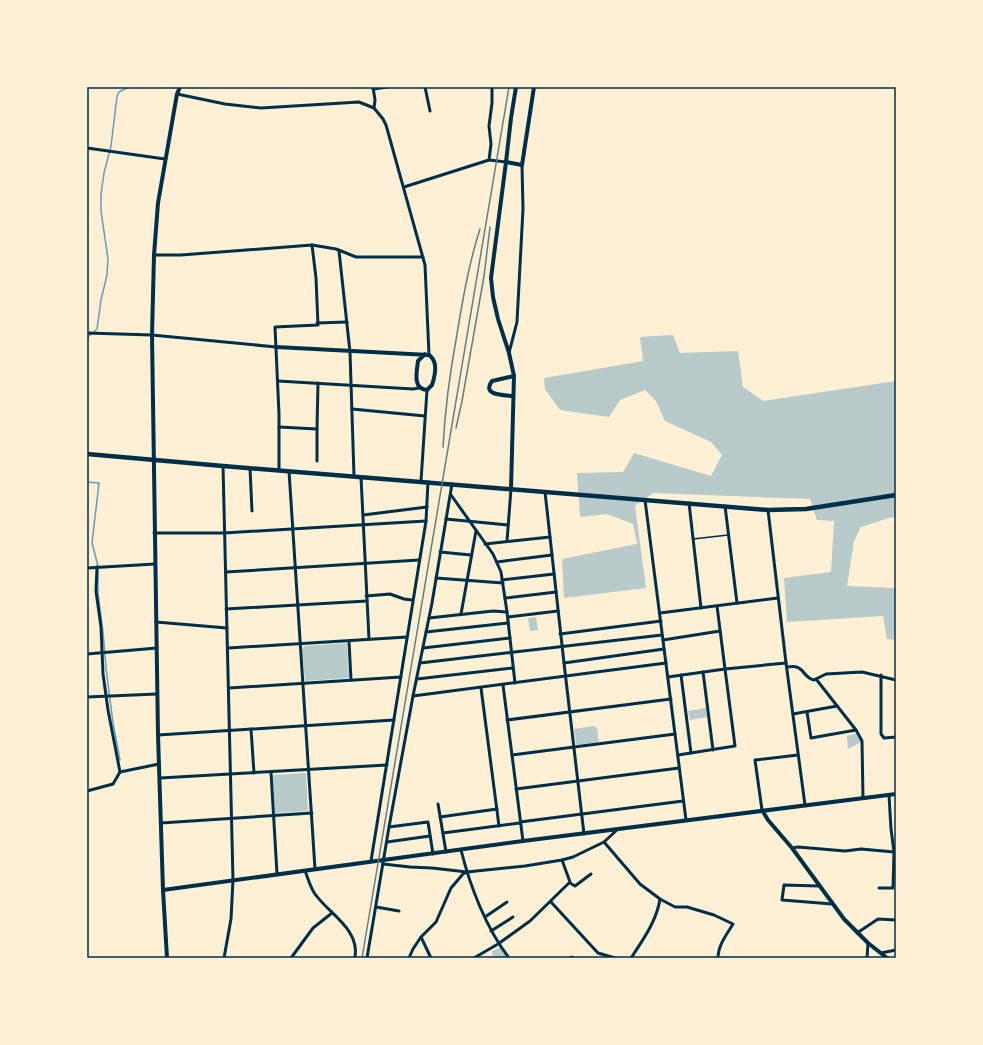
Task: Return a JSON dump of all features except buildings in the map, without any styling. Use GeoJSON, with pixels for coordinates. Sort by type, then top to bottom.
{"type":"FeatureCollection","features":[{"type":"Feature","properties":{"kind":"main road"},"geometry":{"type":"LineString","coordinates":[[87,454],[768,510],[806,509],[896,495]]}},
{"type":"Feature","properties":{"kind":"street"},"geometry":{"type":"LineString","coordinates":[[167,958],[163,890],[157,694],[152,335],[154,255],[158,204],[177,94],[180,87]]}},
{"type":"Feature","properties":{"kind":"street"},"geometry":{"type":"LineString","coordinates":[[374,108],[376,100],[373,88],[388,87]]}},
{"type":"Feature","properties":{"kind":"street"},"geometry":{"type":"LineString","coordinates":[[425,87],[430,111]]}},
{"type":"Feature","properties":{"kind":"street"},"geometry":{"type":"LineString","coordinates":[[489,160],[491,144],[489,126],[492,103],[492,87]]}},
{"type":"Feature","properties":{"kind":"street"},"geometry":{"type":"LineString","coordinates":[[507,541],[511,489],[514,376],[493,297],[492,278],[516,87]]}},
{"type":"Feature","properties":{"kind":"street"},"geometry":{"type":"LineString","coordinates":[[509,353],[517,322],[523,209],[522,165],[534,87]]}},
{"type":"Feature","properties":{"kind":"street"},"geometry":{"type":"LineString","coordinates":[[177,94],[231,105],[261,108],[353,101],[367,104],[374,108],[386,125],[425,265],[427,354]]}},
{"type":"Feature","properties":{"kind":"street"},"geometry":{"type":"LineString","coordinates":[[87,148],[165,159]]}},
{"type":"Feature","properties":{"kind":"street"},"geometry":{"type":"LineString","coordinates":[[404,186],[489,160],[522,165]]}},
{"type":"Feature","properties":{"kind":"street"},"geometry":{"type":"LineString","coordinates":[[154,255],[180,255],[312,245],[340,251],[356,257],[423,257]]}},
{"type":"Feature","properties":{"kind":"street"},"geometry":{"type":"LineString","coordinates":[[312,245],[316,278],[318,324]]}},
{"type":"Feature","properties":{"kind":"street"},"geometry":{"type":"LineString","coordinates":[[340,251],[350,352],[354,476]]}},
{"type":"Feature","properties":{"kind":"street"},"geometry":{"type":"LineString","coordinates":[[279,470],[278,381],[275,327],[347,322]]}},
{"type":"Feature","properties":{"kind":"street"},"geometry":{"type":"LineString","coordinates":[[87,333],[152,335],[276,347],[350,352],[427,354],[432,357],[435,362],[432,385],[427,390],[421,481]]}},
{"type":"Feature","properties":{"kind":"street"},"geometry":{"type":"LineString","coordinates":[[413,354],[418,361],[417,382],[419,388]]}},
{"type":"Feature","properties":{"kind":"street"},"geometry":{"type":"LineString","coordinates":[[418,361],[427,354]]}},
{"type":"Feature","properties":{"kind":"street"},"geometry":{"type":"LineString","coordinates":[[513,396],[496,395],[489,389],[492,381],[514,376]]}},
{"type":"Feature","properties":{"kind":"street"},"geometry":{"type":"LineString","coordinates":[[278,381],[413,389],[419,388],[422,390],[427,390]]}},
{"type":"Feature","properties":{"kind":"street"},"geometry":{"type":"LineString","coordinates":[[317,460],[318,383]]}},
{"type":"Feature","properties":{"kind":"street"},"geometry":{"type":"LineString","coordinates":[[352,409],[425,416]]}},
{"type":"Feature","properties":{"kind":"street"},"geometry":{"type":"LineString","coordinates":[[279,427],[317,429]]}},
{"type":"Feature","properties":{"kind":"street"},"geometry":{"type":"LineString","coordinates":[[223,466],[234,880],[231,919],[224,958]]}},
{"type":"Feature","properties":{"kind":"street"},"geometry":{"type":"LineString","coordinates":[[250,468],[252,511]]}},
{"type":"Feature","properties":{"kind":"street"},"geometry":{"type":"LineString","coordinates":[[289,471],[315,869]]}},
{"type":"Feature","properties":{"kind":"street"},"geometry":{"type":"LineString","coordinates":[[361,477],[369,639]]}},
{"type":"Feature","properties":{"kind":"street"},"geometry":{"type":"LineString","coordinates":[[371,861],[412,600],[426,521],[428,482]]}},
{"type":"Feature","properties":{"kind":"street"},"geometry":{"type":"LineString","coordinates":[[367,958],[452,484]]}},
{"type":"Feature","properties":{"kind":"street"},"geometry":{"type":"LineString","coordinates":[[545,492],[584,834]]}},
{"type":"Feature","properties":{"kind":"street"},"geometry":{"type":"LineString","coordinates":[[450,495],[497,562],[503,581],[515,683]]}},
{"type":"Feature","properties":{"kind":"street"},"geometry":{"type":"LineString","coordinates":[[644,500],[686,820]]}},
{"type":"Feature","properties":{"kind":"street"},"geometry":{"type":"LineString","coordinates":[[689,504],[701,608]]}},
{"type":"Feature","properties":{"kind":"street"},"geometry":{"type":"LineString","coordinates":[[725,506],[737,603]]}},
{"type":"Feature","properties":{"kind":"street"},"geometry":{"type":"LineString","coordinates":[[363,515],[427,507]]}},
{"type":"Feature","properties":{"kind":"street"},"geometry":{"type":"LineString","coordinates":[[768,510],[804,805]]}},
{"type":"Feature","properties":{"kind":"street"},"geometry":{"type":"LineString","coordinates":[[446,519],[508,525]]}},
{"type":"Feature","properties":{"kind":"street"},"geometry":{"type":"LineString","coordinates":[[154,533],[224,533],[426,521]]}},
{"type":"Feature","properties":{"kind":"street"},"geometry":{"type":"LineString","coordinates":[[461,614],[476,531]]}},
{"type":"Feature","properties":{"kind":"street"},"geometry":{"type":"LineString","coordinates":[[485,544],[550,537]]}},
{"type":"Feature","properties":{"kind":"street"},"geometry":{"type":"LineString","coordinates":[[440,552],[471,554]]}},
{"type":"Feature","properties":{"kind":"street"},"geometry":{"type":"LineString","coordinates":[[497,562],[552,555]]}},
{"type":"Feature","properties":{"kind":"street"},"geometry":{"type":"LineString","coordinates":[[226,572],[419,560]]}},
{"type":"Feature","properties":{"kind":"street"},"geometry":{"type":"LineString","coordinates":[[87,568],[155,564]]}},
{"type":"Feature","properties":{"kind":"street"},"geometry":{"type":"LineString","coordinates":[[87,792],[113,784],[120,772],[103,674],[96,591],[97,567]]}},
{"type":"Feature","properties":{"kind":"street"},"geometry":{"type":"LineString","coordinates":[[436,578],[503,581],[554,574]]}},
{"type":"Feature","properties":{"kind":"street"},"geometry":{"type":"LineString","coordinates":[[505,598],[556,592]]}},
{"type":"Feature","properties":{"kind":"street"},"geometry":{"type":"LineString","coordinates":[[366,596],[390,594],[412,600]]}},
{"type":"Feature","properties":{"kind":"street"},"geometry":{"type":"LineString","coordinates":[[660,613],[778,598]]}},
{"type":"Feature","properties":{"kind":"street"},"geometry":{"type":"LineString","coordinates":[[226,609],[367,601]]}},
{"type":"Feature","properties":{"kind":"street"},"geometry":{"type":"LineString","coordinates":[[678,755],[735,746],[718,606]]}},
{"type":"Feature","properties":{"kind":"street"},"geometry":{"type":"LineString","coordinates":[[429,618],[493,610],[507,612]]}},
{"type":"Feature","properties":{"kind":"street"},"geometry":{"type":"LineString","coordinates":[[508,617],[558,611]]}},
{"type":"Feature","properties":{"kind":"street"},"geometry":{"type":"LineString","coordinates":[[560,634],[661,621]]}},
{"type":"Feature","properties":{"kind":"street"},"geometry":{"type":"LineString","coordinates":[[156,622],[227,628]]}},
{"type":"Feature","properties":{"kind":"street"},"geometry":{"type":"LineString","coordinates":[[426,632],[508,623]]}},
{"type":"Feature","properties":{"kind":"street"},"geometry":{"type":"LineString","coordinates":[[663,640],[720,631]]}},
{"type":"Feature","properties":{"kind":"street"},"geometry":{"type":"LineString","coordinates":[[420,663],[562,648],[662,635]]}},
{"type":"Feature","properties":{"kind":"street"},"geometry":{"type":"LineString","coordinates":[[228,648],[407,637]]}},
{"type":"Feature","properties":{"kind":"street"},"geometry":{"type":"LineString","coordinates":[[423,648],[510,638]]}},
{"type":"Feature","properties":{"kind":"street"},"geometry":{"type":"LineString","coordinates":[[349,641],[352,680]]}},
{"type":"Feature","properties":{"kind":"street"},"geometry":{"type":"LineString","coordinates":[[87,654],[157,648]]}},
{"type":"Feature","properties":{"kind":"street"},"geometry":{"type":"LineString","coordinates":[[564,663],[664,649]]}},
{"type":"Feature","properties":{"kind":"street"},"geometry":{"type":"LineString","coordinates":[[413,696],[666,663]]}},
{"type":"Feature","properties":{"kind":"street"},"geometry":{"type":"LineString","coordinates":[[668,677],[725,669],[786,663]]}},
{"type":"Feature","properties":{"kind":"street"},"geometry":{"type":"LineString","coordinates":[[787,667],[794,666],[801,669],[810,679],[816,679],[826,674],[862,672],[881,675],[896,680]]}},
{"type":"Feature","properties":{"kind":"street"},"geometry":{"type":"LineString","coordinates":[[417,679],[513,668]]}},
{"type":"Feature","properties":{"kind":"street"},"geometry":{"type":"LineString","coordinates":[[703,672],[713,750]]}},
{"type":"Feature","properties":{"kind":"street"},"geometry":{"type":"LineString","coordinates":[[681,675],[691,753]]}},
{"type":"Feature","properties":{"kind":"street"},"geometry":{"type":"LineString","coordinates":[[881,675],[881,734],[884,738],[896,737]]}},
{"type":"Feature","properties":{"kind":"street"},"geometry":{"type":"LineString","coordinates":[[229,688],[401,677]]}},
{"type":"Feature","properties":{"kind":"street"},"geometry":{"type":"LineString","coordinates":[[816,679],[856,730],[862,741],[863,798]]}},
{"type":"Feature","properties":{"kind":"street"},"geometry":{"type":"LineString","coordinates":[[503,685],[523,841]]}},
{"type":"Feature","properties":{"kind":"street"},"geometry":{"type":"LineString","coordinates":[[481,688],[499,826]]}},
{"type":"Feature","properties":{"kind":"street"},"geometry":{"type":"LineString","coordinates":[[87,697],[157,694]]}},
{"type":"Feature","properties":{"kind":"street"},"geometry":{"type":"LineString","coordinates":[[507,720],[671,699]]}},
{"type":"Feature","properties":{"kind":"street"},"geometry":{"type":"LineString","coordinates":[[793,714],[837,706]]}},
{"type":"Feature","properties":{"kind":"street"},"geometry":{"type":"LineString","coordinates":[[807,712],[811,738],[856,730]]}},
{"type":"Feature","properties":{"kind":"street"},"geometry":{"type":"LineString","coordinates":[[158,735],[394,720]]}},
{"type":"Feature","properties":{"kind":"street"},"geometry":{"type":"LineString","coordinates":[[252,729],[254,773]]}},
{"type":"Feature","properties":{"kind":"street"},"geometry":{"type":"LineString","coordinates":[[512,755],[675,734]]}},
{"type":"Feature","properties":{"kind":"street"},"geometry":{"type":"LineString","coordinates":[[798,755],[755,760],[762,810],[768,820],[792,848],[844,919],[868,943],[887,958]]}},
{"type":"Feature","properties":{"kind":"street"},"geometry":{"type":"LineString","coordinates":[[120,772],[159,764]]}},
{"type":"Feature","properties":{"kind":"street"},"geometry":{"type":"LineString","coordinates":[[160,778],[387,765]]}},
{"type":"Feature","properties":{"kind":"street"},"geometry":{"type":"LineString","coordinates":[[516,789],[679,768]]}},
{"type":"Feature","properties":{"kind":"street"},"geometry":{"type":"LineString","coordinates":[[271,772],[277,874]]}},
{"type":"Feature","properties":{"kind":"street"},"geometry":{"type":"LineString","coordinates":[[384,862],[523,841],[896,794]]}},
{"type":"Feature","properties":{"kind":"street"},"geometry":{"type":"LineString","coordinates":[[879,888],[893,888],[895,852],[891,829],[889,795]]}},
{"type":"Feature","properties":{"kind":"street"},"geometry":{"type":"LineString","coordinates":[[443,833],[683,802]]}},
{"type":"Feature","properties":{"kind":"street"},"geometry":{"type":"LineString","coordinates":[[438,804],[446,852]]}},
{"type":"Feature","properties":{"kind":"street"},"geometry":{"type":"LineString","coordinates":[[440,817],[497,809]]}},
{"type":"Feature","properties":{"kind":"street"},"geometry":{"type":"LineString","coordinates":[[161,823],[312,814]]}},
{"type":"Feature","properties":{"kind":"street"},"geometry":{"type":"LineString","coordinates":[[390,827],[428,822],[433,854]]}},
{"type":"Feature","properties":{"kind":"street"},"geometry":{"type":"LineString","coordinates":[[163,890],[371,861],[467,872],[562,860],[573,857],[604,842],[618,830]]}},
{"type":"Feature","properties":{"kind":"street"},"geometry":{"type":"LineString","coordinates":[[387,842],[430,836]]}},
{"type":"Feature","properties":{"kind":"street"},"geometry":{"type":"LineString","coordinates":[[604,842],[640,884],[660,899],[675,907],[687,907],[714,915],[733,924],[721,944],[718,952],[718,958]]}},
{"type":"Feature","properties":{"kind":"street"},"geometry":{"type":"LineString","coordinates":[[792,848],[798,847],[845,851],[861,849],[895,852]]}},
{"type":"Feature","properties":{"kind":"street"},"geometry":{"type":"LineString","coordinates":[[461,850],[467,872],[485,917],[498,944],[509,958]]}},
{"type":"Feature","properties":{"kind":"street"},"geometry":{"type":"LineString","coordinates":[[562,860],[570,882],[575,886],[591,874]]}},
{"type":"Feature","properties":{"kind":"street"},"geometry":{"type":"LineString","coordinates":[[305,871],[315,894],[342,923],[353,938],[355,958]]}},
{"type":"Feature","properties":{"kind":"street"},"geometry":{"type":"LineString","coordinates":[[409,958],[421,937],[436,922],[451,888],[463,874],[467,872]]}},
{"type":"Feature","properties":{"kind":"street"},"geometry":{"type":"LineString","coordinates":[[474,958],[498,944],[530,921],[570,882]]}},
{"type":"Feature","properties":{"kind":"street"},"geometry":{"type":"LineString","coordinates":[[819,886],[784,885],[782,900],[832,904]]}},
{"type":"Feature","properties":{"kind":"street"},"geometry":{"type":"LineString","coordinates":[[631,958],[646,936],[659,908],[660,899]]}},
{"type":"Feature","properties":{"kind":"street"},"geometry":{"type":"LineString","coordinates":[[485,917],[506,902]]}},
{"type":"Feature","properties":{"kind":"street"},"geometry":{"type":"LineString","coordinates":[[551,902],[598,953],[615,958]]}},
{"type":"Feature","properties":{"kind":"street"},"geometry":{"type":"LineString","coordinates":[[376,907],[399,911]]}},
{"type":"Feature","properties":{"kind":"street"},"geometry":{"type":"LineString","coordinates":[[291,958],[314,928],[332,913]]}},
{"type":"Feature","properties":{"kind":"street"},"geometry":{"type":"LineString","coordinates":[[492,931],[513,917]]}},
{"type":"Feature","properties":{"kind":"street"},"geometry":{"type":"LineString","coordinates":[[857,933],[878,919],[896,920]]}},
{"type":"Feature","properties":{"kind":"street"},"geometry":{"type":"LineString","coordinates":[[421,937],[431,958]]}},
{"type":"Feature","properties":{"kind":"street"},"geometry":{"type":"LineString","coordinates":[[866,958],[868,943]]}},
{"type":"Feature","properties":{"kind":"street"},"geometry":{"type":"LineString","coordinates":[[881,953],[896,950]]}},
{"type":"Feature","properties":{"kind":"lane"},"geometry":{"type":"LineString","coordinates":[[693,539],[728,535]]}},
{"type":"Feature","properties":{"kind":"shaded area"},"geometry":{"type":"Polygon","coordinates":[[[673,335],[680,353],[738,351],[743,387],[763,401],[896,381],[896,517],[861,527],[854,541],[847,586],[896,588],[896,640],[887,639],[883,616],[787,622],[784,578],[831,572],[834,521],[817,520],[810,499],[653,493],[635,506],[646,588],[564,598],[562,559],[637,544],[633,524],[607,514],[580,517],[577,473],[623,472],[634,453],[711,476],[722,455],[711,442],[665,421],[656,401],[645,390],[620,400],[609,417],[560,410],[545,389],[544,378],[643,361],[640,337],[673,335]]]}},
{"type":"Feature","properties":{"kind":"shaded area"},"geometry":{"type":"Polygon","coordinates":[[[536,617],[538,630],[530,631],[528,618],[536,617]]]}},
{"type":"Feature","properties":{"kind":"shaded area"},"geometry":{"type":"Polygon","coordinates":[[[347,643],[349,678],[305,681],[302,649],[304,646],[347,643]]]}},
{"type":"Feature","properties":{"kind":"shaded area"},"geometry":{"type":"Polygon","coordinates":[[[706,708],[707,717],[690,720],[688,711],[706,708]]]}},
{"type":"Feature","properties":{"kind":"shaded area"},"geometry":{"type":"Polygon","coordinates":[[[593,726],[597,728],[599,742],[576,744],[574,729],[593,726]]]}},
{"type":"Feature","properties":{"kind":"shaded area"},"geometry":{"type":"Polygon","coordinates":[[[856,734],[861,742],[848,749],[847,736],[856,734]]]}},
{"type":"Feature","properties":{"kind":"shaded area"},"geometry":{"type":"Polygon","coordinates":[[[306,773],[308,811],[275,813],[273,775],[306,773]]]}},
{"type":"Feature","properties":{"kind":"shaded area"},"geometry":{"type":"Polygon","coordinates":[[[500,948],[507,958],[493,958],[492,951],[500,948]]]}},
{"type":"Feature","properties":{"kind":"waterway"},"geometry":{"type":"LineString","coordinates":[[87,345],[88,337],[97,329],[101,300],[107,275],[108,259],[101,211],[101,194],[104,173],[111,146],[117,96],[119,92],[129,87]]}},
{"type":"Feature","properties":{"kind":"waterway"},"geometry":{"type":"LineString","coordinates":[[87,482],[99,483],[92,543],[98,566]]}},
{"type":"Feature","properties":{"kind":"waterway"},"geometry":{"type":"LineString","coordinates":[[98,570],[98,593],[106,668],[113,723],[120,760]]}},
{"type":"Feature","properties":{"kind":"railway"},"geometry":{"type":"LineString","coordinates":[[362,958],[509,87]]}},
{"type":"Feature","properties":{"kind":"railway"},"geometry":{"type":"LineString","coordinates":[[456,428],[484,276],[490,227]]}},
{"type":"Feature","properties":{"kind":"railway"},"geometry":{"type":"LineString","coordinates":[[443,447],[446,404],[454,348],[467,281],[480,229]]}}]}
